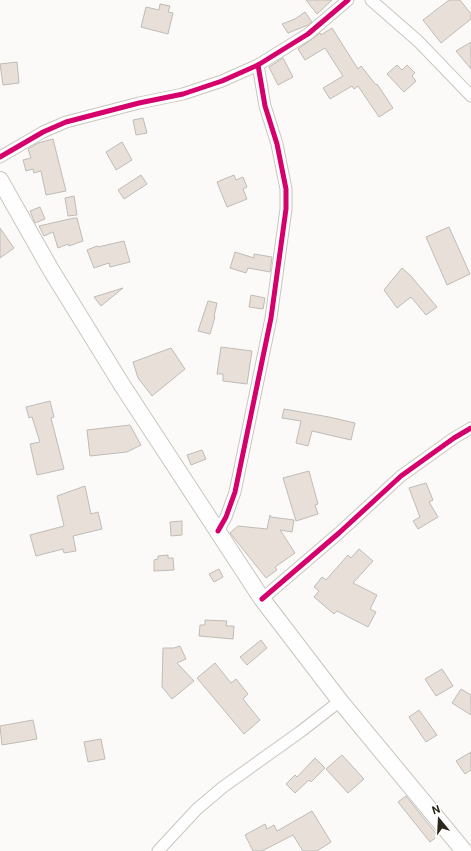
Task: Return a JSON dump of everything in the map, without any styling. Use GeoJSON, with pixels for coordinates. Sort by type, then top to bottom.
{"type":"FeatureCollection","features":[{"type":"Feature","properties":{"kind":"main road"},"geometry":{"type":"LineString","coordinates":[[0,180],[51,270],[122,385],[262,600],[340,701],[464,851]]}},
{"type":"Feature","properties":{"kind":"street"},"geometry":{"type":"LineString","coordinates":[[0,157],[43,132],[66,122],[183,94],[222,82],[258,65],[308,34],[348,0]]}},
{"type":"Feature","properties":{"kind":"street"},"geometry":{"type":"LineString","coordinates":[[371,0],[418,41],[471,96]]}},
{"type":"Feature","properties":{"kind":"street"},"geometry":{"type":"LineString","coordinates":[[218,531],[226,517],[235,492],[271,318],[286,209],[286,189],[276,144],[265,106],[258,65]]}},
{"type":"Feature","properties":{"kind":"street"},"geometry":{"type":"LineString","coordinates":[[262,600],[401,476],[454,438],[471,428]]}},
{"type":"Feature","properties":{"kind":"street"},"geometry":{"type":"LineString","coordinates":[[158,851],[197,810],[223,787],[300,732],[340,701]]}},
{"type":"Feature","properties":{"kind":"building"},"geometry":{"type":"Polygon","coordinates":[[[306,0],[332,0],[317,14],[306,0]]]}},
{"type":"Feature","properties":{"kind":"building"},"geometry":{"type":"Polygon","coordinates":[[[449,0],[460,0],[471,14],[471,19],[441,43],[423,20],[449,0]]]}},
{"type":"Feature","properties":{"kind":"building"},"geometry":{"type":"Polygon","coordinates":[[[160,4],[170,6],[168,12],[173,13],[168,34],[141,27],[146,7],[159,10],[160,4]]]}},
{"type":"Feature","properties":{"kind":"building"},"geometry":{"type":"Polygon","coordinates":[[[305,12],[312,22],[288,33],[282,24],[295,19],[305,12]]]}},
{"type":"Feature","properties":{"kind":"building"},"geometry":{"type":"Polygon","coordinates":[[[332,28],[358,69],[361,66],[376,85],[377,84],[393,108],[379,117],[358,86],[354,89],[352,86],[330,99],[323,88],[343,76],[325,48],[305,60],[298,49],[320,33],[321,35],[332,28]]]}},
{"type":"Feature","properties":{"kind":"building"},"geometry":{"type":"Polygon","coordinates":[[[471,42],[471,69],[456,51],[471,42]]]}},
{"type":"Feature","properties":{"kind":"building"},"geometry":{"type":"Polygon","coordinates":[[[283,58],[293,77],[278,85],[269,67],[283,58]]]}},
{"type":"Feature","properties":{"kind":"building"},"geometry":{"type":"Polygon","coordinates":[[[17,62],[19,83],[3,85],[0,64],[17,62]]]}},
{"type":"Feature","properties":{"kind":"building"},"geometry":{"type":"Polygon","coordinates":[[[397,65],[402,70],[407,65],[415,73],[412,76],[416,81],[404,92],[387,74],[397,65]]]}},
{"type":"Feature","properties":{"kind":"building"},"geometry":{"type":"Polygon","coordinates":[[[143,118],[147,133],[136,135],[133,120],[143,118]]]}},
{"type":"Feature","properties":{"kind":"building"},"geometry":{"type":"Polygon","coordinates":[[[53,139],[66,191],[46,195],[41,171],[34,173],[33,169],[26,171],[23,160],[31,158],[28,149],[38,143],[53,139]]]}},
{"type":"Feature","properties":{"kind":"building"},"geometry":{"type":"Polygon","coordinates":[[[122,142],[132,160],[116,170],[106,152],[122,142]]]}},
{"type":"Feature","properties":{"kind":"building"},"geometry":{"type":"Polygon","coordinates":[[[141,175],[147,184],[124,199],[118,190],[141,175]]]}},
{"type":"Feature","properties":{"kind":"building"},"geometry":{"type":"Polygon","coordinates":[[[234,175],[236,180],[243,177],[247,187],[243,189],[247,199],[227,207],[217,182],[234,175]]]}},
{"type":"Feature","properties":{"kind":"building"},"geometry":{"type":"Polygon","coordinates":[[[74,196],[77,215],[68,216],[65,198],[74,196]]]}},
{"type":"Feature","properties":{"kind":"building"},"geometry":{"type":"Polygon","coordinates":[[[40,207],[45,219],[35,223],[30,211],[40,207]]]}},
{"type":"Feature","properties":{"kind":"building"},"geometry":{"type":"Polygon","coordinates":[[[77,218],[83,241],[69,246],[68,244],[58,248],[53,232],[44,236],[39,226],[77,218]]]}},
{"type":"Feature","properties":{"kind":"building"},"geometry":{"type":"Polygon","coordinates":[[[449,227],[470,274],[447,285],[426,237],[449,227]]]}},
{"type":"Feature","properties":{"kind":"building"},"geometry":{"type":"Polygon","coordinates":[[[0,228],[14,248],[0,258],[0,228]]]}},
{"type":"Feature","properties":{"kind":"building"},"geometry":{"type":"Polygon","coordinates":[[[124,241],[130,262],[110,267],[109,263],[94,268],[87,250],[97,246],[124,241]]]}},
{"type":"Feature","properties":{"kind":"building"},"geometry":{"type":"Polygon","coordinates":[[[235,252],[254,258],[254,254],[272,257],[270,272],[248,268],[246,273],[230,268],[235,252]]]}},
{"type":"Feature","properties":{"kind":"building"},"geometry":{"type":"Polygon","coordinates":[[[402,268],[410,275],[437,307],[426,315],[411,297],[397,308],[384,290],[402,268]]]}},
{"type":"Feature","properties":{"kind":"building"},"geometry":{"type":"Polygon","coordinates":[[[123,288],[101,306],[94,297],[123,288]]]}},
{"type":"Feature","properties":{"kind":"building"},"geometry":{"type":"Polygon","coordinates":[[[251,295],[265,298],[263,309],[249,307],[251,295]]]}},
{"type":"Feature","properties":{"kind":"building"},"geometry":{"type":"Polygon","coordinates":[[[208,301],[217,303],[210,334],[198,331],[208,301]]]}},
{"type":"Feature","properties":{"kind":"building"},"geometry":{"type":"Polygon","coordinates":[[[221,347],[252,351],[247,384],[223,381],[223,374],[217,374],[221,347]]]}},
{"type":"Feature","properties":{"kind":"building"},"geometry":{"type":"Polygon","coordinates":[[[171,348],[185,369],[152,396],[138,378],[133,362],[171,348]]]}},
{"type":"Feature","properties":{"kind":"building"},"geometry":{"type":"Polygon","coordinates":[[[50,401],[54,417],[51,418],[64,469],[37,475],[30,444],[40,442],[32,417],[29,418],[26,407],[50,401]]]}},
{"type":"Feature","properties":{"kind":"building"},"geometry":{"type":"Polygon","coordinates":[[[284,409],[355,423],[351,440],[312,431],[308,446],[296,443],[301,421],[282,418],[284,409]]]}},
{"type":"Feature","properties":{"kind":"building"},"geometry":{"type":"Polygon","coordinates":[[[130,425],[141,445],[127,452],[90,456],[87,430],[130,425]]]}},
{"type":"Feature","properties":{"kind":"building"},"geometry":{"type":"Polygon","coordinates":[[[202,450],[206,459],[191,465],[187,455],[202,450]]]}},
{"type":"Feature","properties":{"kind":"building"},"geometry":{"type":"Polygon","coordinates":[[[309,471],[318,504],[315,505],[318,514],[296,521],[283,478],[309,471]]]}},
{"type":"Feature","properties":{"kind":"building"},"geometry":{"type":"Polygon","coordinates":[[[426,483],[433,500],[429,502],[438,517],[418,529],[413,521],[420,517],[409,488],[426,483]]]}},
{"type":"Feature","properties":{"kind":"building"},"geometry":{"type":"Polygon","coordinates":[[[85,486],[91,514],[98,512],[102,529],[73,536],[76,551],[64,553],[63,549],[36,556],[30,535],[64,526],[57,496],[85,486]]]}},
{"type":"Feature","properties":{"kind":"building"},"geometry":{"type":"Polygon","coordinates":[[[270,515],[271,517],[294,520],[292,532],[280,530],[295,553],[275,567],[277,570],[266,578],[230,533],[238,526],[267,529],[270,515]]]}},
{"type":"Feature","properties":{"kind":"building"},"geometry":{"type":"Polygon","coordinates":[[[182,521],[182,535],[171,536],[170,522],[182,521]]]}},
{"type":"Feature","properties":{"kind":"building"},"geometry":{"type":"Polygon","coordinates":[[[359,549],[373,561],[353,583],[377,595],[370,609],[376,612],[368,627],[337,611],[334,614],[314,597],[319,591],[314,587],[322,577],[326,580],[348,555],[351,558],[359,549]]]}},
{"type":"Feature","properties":{"kind":"building"},"geometry":{"type":"Polygon","coordinates":[[[168,555],[168,558],[173,558],[174,570],[154,571],[154,560],[158,559],[158,556],[168,555]]]}},
{"type":"Feature","properties":{"kind":"building"},"geometry":{"type":"Polygon","coordinates":[[[219,569],[223,577],[214,582],[209,574],[219,569]]]}},
{"type":"Feature","properties":{"kind":"building"},"geometry":{"type":"Polygon","coordinates":[[[205,620],[227,621],[226,626],[234,626],[233,639],[199,636],[200,625],[205,625],[205,620]]]}},
{"type":"Feature","properties":{"kind":"building"},"geometry":{"type":"Polygon","coordinates":[[[261,640],[267,648],[247,665],[240,657],[261,640]]]}},
{"type":"Feature","properties":{"kind":"building"},"geometry":{"type":"Polygon","coordinates":[[[180,646],[186,659],[177,663],[194,681],[172,699],[162,687],[163,648],[174,648],[180,646]]]}},
{"type":"Feature","properties":{"kind":"building"},"geometry":{"type":"Polygon","coordinates":[[[215,663],[231,683],[236,679],[248,694],[243,699],[260,720],[244,734],[197,678],[215,663]]]}},
{"type":"Feature","properties":{"kind":"building"},"geometry":{"type":"Polygon","coordinates":[[[442,669],[453,686],[436,696],[425,679],[442,669]]]}},
{"type":"Feature","properties":{"kind":"building"},"geometry":{"type":"Polygon","coordinates":[[[461,689],[471,695],[471,715],[452,703],[461,689]]]}},
{"type":"Feature","properties":{"kind":"building"},"geometry":{"type":"Polygon","coordinates":[[[419,710],[437,735],[426,742],[409,717],[419,710]]]}},
{"type":"Feature","properties":{"kind":"building"},"geometry":{"type":"Polygon","coordinates":[[[33,720],[37,739],[2,745],[0,726],[33,720]]]}},
{"type":"Feature","properties":{"kind":"building"},"geometry":{"type":"Polygon","coordinates":[[[101,739],[105,759],[88,762],[84,742],[101,739]]]}},
{"type":"Feature","properties":{"kind":"building"},"geometry":{"type":"Polygon","coordinates":[[[471,752],[471,770],[465,774],[456,761],[471,752]]]}},
{"type":"Feature","properties":{"kind":"building"},"geometry":{"type":"Polygon","coordinates":[[[342,755],[364,779],[348,793],[326,769],[342,755]]]}},
{"type":"Feature","properties":{"kind":"building"},"geometry":{"type":"Polygon","coordinates":[[[315,758],[325,768],[311,782],[309,780],[295,793],[286,784],[295,775],[297,777],[315,758]]]}},
{"type":"Feature","properties":{"kind":"building"},"geometry":{"type":"Polygon","coordinates":[[[406,796],[438,836],[430,842],[398,802],[406,796]]]}},
{"type":"Feature","properties":{"kind":"building"},"geometry":{"type":"Polygon","coordinates":[[[312,811],[331,842],[317,851],[303,851],[293,835],[262,851],[253,851],[245,835],[265,824],[267,829],[274,825],[277,831],[312,811]]]}},
{"type":"Feature","properties":{"kind":"cycle path"},"geometry":{"type":"LineString","coordinates":[[0,157],[43,132],[66,122],[139,103],[183,94],[222,81],[258,65],[308,34],[348,0]]}},
{"type":"Feature","properties":{"kind":"cycle path"},"geometry":{"type":"LineString","coordinates":[[218,531],[226,517],[235,492],[271,318],[286,209],[286,189],[277,144],[265,106],[258,65]]}},
{"type":"Feature","properties":{"kind":"cycle path"},"geometry":{"type":"LineString","coordinates":[[262,599],[339,533],[401,476],[454,438],[471,428]]}}]}
